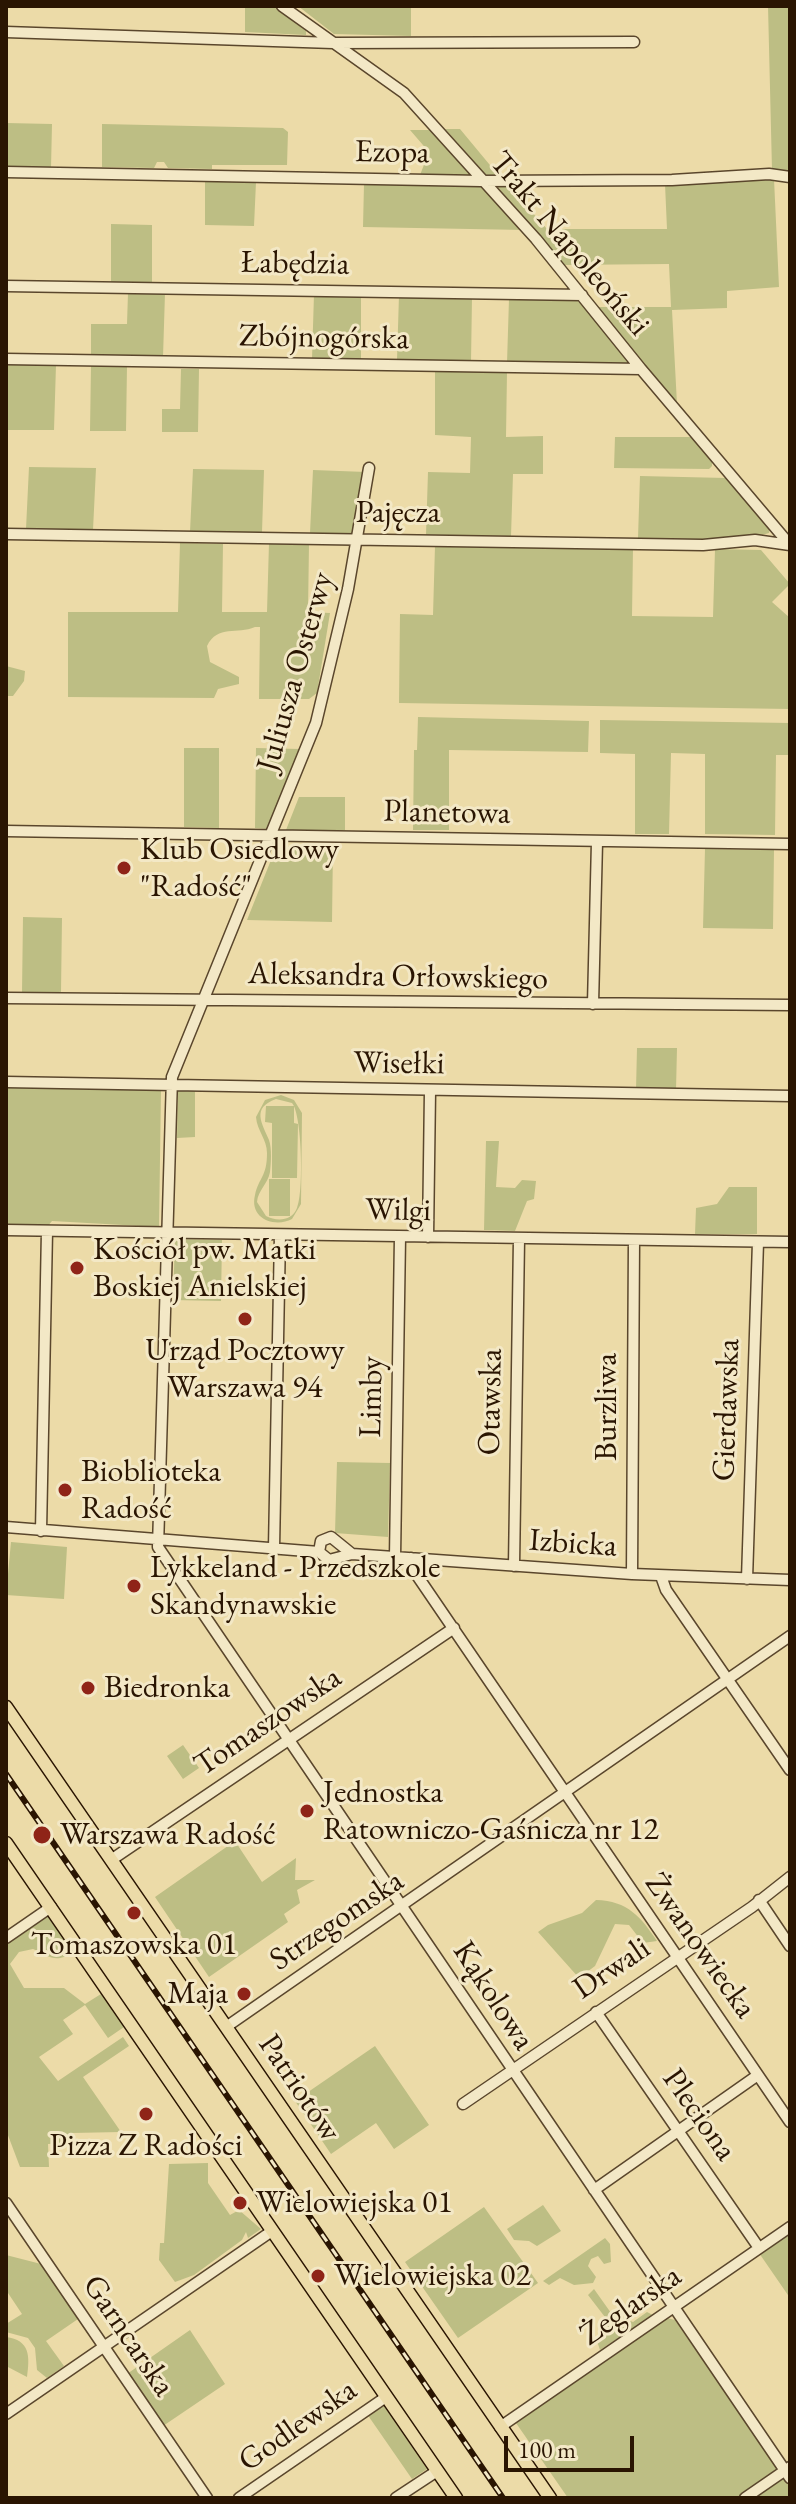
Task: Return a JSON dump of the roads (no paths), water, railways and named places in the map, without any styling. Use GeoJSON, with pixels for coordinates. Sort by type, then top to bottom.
{"type":"FeatureCollection","features":[{"type":"Feature","properties":{"kind":"main road","name":"Patriotów"},"geometry":{"type":"LineString","coordinates":[[6,1707],[550,2498]]}},
{"type":"Feature","properties":{"kind":"main road"},"geometry":{"type":"LineString","coordinates":[[6,1843],[456,2498]]}},
{"type":"Feature","properties":{"kind":"street","name":"Trakt Napoleoński"},"geometry":{"type":"LineString","coordinates":[[282,6],[397,86],[582,295],[790,545]]}},
{"type":"Feature","properties":{"kind":"street"},"geometry":{"type":"LineString","coordinates":[[6,32],[333,43],[634,42]]}},
{"type":"Feature","properties":{"kind":"street","name":"Ezopa"},"geometry":{"type":"LineString","coordinates":[[6,172],[481,181],[790,177]]}},
{"type":"Feature","properties":{"kind":"street","name":"Łabędzia"},"geometry":{"type":"LineString","coordinates":[[6,286],[582,295]]}},
{"type":"Feature","properties":{"kind":"street","name":"Zbójnogórska"},"geometry":{"type":"LineString","coordinates":[[6,359],[641,369]]}},
{"type":"Feature","properties":{"kind":"street","name":"Juliusza Osterwy"},"geometry":{"type":"LineString","coordinates":[[158,1540],[171,1086],[176,1064],[316,723],[358,539],[369,468]]}},
{"type":"Feature","properties":{"kind":"street","name":"Pajęcza"},"geometry":{"type":"LineString","coordinates":[[6,534],[703,545],[755,540],[790,545]]}},
{"type":"Feature","properties":{"kind":"street","name":"Planetowa"},"geometry":{"type":"LineString","coordinates":[[6,831],[790,844]]}},
{"type":"Feature","properties":{"kind":"street"},"geometry":{"type":"LineString","coordinates":[[593,1004],[597,842]]}},
{"type":"Feature","properties":{"kind":"street","name":"Aleksandra Orłowskiego"},"geometry":{"type":"LineString","coordinates":[[6,998],[790,1005]]}},
{"type":"Feature","properties":{"kind":"street","name":"Wisełki"},"geometry":{"type":"LineString","coordinates":[[6,1082],[790,1096]]}},
{"type":"Feature","properties":{"kind":"street"},"geometry":{"type":"LineString","coordinates":[[428,1237],[430,1091]]}},
{"type":"Feature","properties":{"kind":"street","name":"Wilgi"},"geometry":{"type":"LineString","coordinates":[[6,1230],[790,1242]]}},
{"type":"Feature","properties":{"kind":"street"},"geometry":{"type":"LineString","coordinates":[[41,1531],[47,1231]]}},
{"type":"Feature","properties":{"kind":"street"},"geometry":{"type":"LineString","coordinates":[[274,1548],[280,1235]]}},
{"type":"Feature","properties":{"kind":"street","name":"Limby"},"geometry":{"type":"LineString","coordinates":[[395,1557],[400,1237]]}},
{"type":"Feature","properties":{"kind":"street","name":"Otawska"},"geometry":{"type":"LineString","coordinates":[[514,1566],[519,1239]]}},
{"type":"Feature","properties":{"kind":"street","name":"Burzliwa"},"geometry":{"type":"LineString","coordinates":[[632,1574],[634,1240]]}},
{"type":"Feature","properties":{"kind":"street","name":"Gierdawska"},"geometry":{"type":"LineString","coordinates":[[747,1579],[758,1242]]}},
{"type":"Feature","properties":{"kind":"street"},"geometry":{"type":"LineString","coordinates":[[6,1527],[319,1552],[329,1560],[341,1550],[335,1538],[328,1537],[320,1544],[319,1552]]}},
{"type":"Feature","properties":{"kind":"street","name":"Kąkolowa"},"geometry":{"type":"LineString","coordinates":[[158,1540],[160,1552],[288,1742],[788,2472]]}},
{"type":"Feature","properties":{"kind":"street","name":"Izbicka"},"geometry":{"type":"LineString","coordinates":[[341,1550],[352,1554],[661,1576],[790,1580]]}},
{"type":"Feature","properties":{"kind":"street","name":"Żwanowiecka"},"geometry":{"type":"LineString","coordinates":[[411,1558],[413,1569],[563,1795],[790,2122]]}},
{"type":"Feature","properties":{"kind":"street"},"geometry":{"type":"LineString","coordinates":[[661,1576],[666,1590],[790,1770]]}},
{"type":"Feature","properties":{"kind":"street","name":"Tomaszowska"},"geometry":{"type":"LineString","coordinates":[[111,1860],[454,1628]]}},
{"type":"Feature","properties":{"kind":"street","name":"Strzegomska"},"geometry":{"type":"LineString","coordinates":[[226,2027],[790,1636]]}},
{"type":"Feature","properties":{"kind":"street","name":"Drwali"},"geometry":{"type":"LineString","coordinates":[[463,2104],[790,1877]]}},
{"type":"Feature","properties":{"kind":"street"},"geometry":{"type":"LineString","coordinates":[[759,1900],[790,1946]]}},
{"type":"Feature","properties":{"kind":"street"},"geometry":{"type":"LineString","coordinates":[[6,1938],[51,1907]]}},
{"type":"Feature","properties":{"kind":"street","name":"Pleciona"},"geometry":{"type":"LineString","coordinates":[[596,2012],[759,2248]]}},
{"type":"Feature","properties":{"kind":"street"},"geometry":{"type":"LineString","coordinates":[[594,2190],[758,2075]]}},
{"type":"Feature","properties":{"kind":"street","name":"Garncarska"},"geometry":{"type":"LineString","coordinates":[[6,2203],[207,2498]]}},
{"type":"Feature","properties":{"kind":"street","name":"Żeglarska"},"geometry":{"type":"LineString","coordinates":[[500,2427],[790,2227]]}},
{"type":"Feature","properties":{"kind":"street"},"geometry":{"type":"LineString","coordinates":[[6,2414],[272,2231]]}},
{"type":"Feature","properties":{"kind":"street","name":"Godlewska"},"geometry":{"type":"LineString","coordinates":[[239,2498],[386,2397]]}},
{"type":"Feature","properties":{"kind":"street"},"geometry":{"type":"LineString","coordinates":[[396,2498],[437,2471]]}},
{"type":"Feature","properties":{"kind":"street"},"geometry":{"type":"LineString","coordinates":[[745,2498],[788,2472]]}},
{"type":"Feature","properties":{"kind":"railway"},"geometry":{"type":"LineString","coordinates":[[6,1774],[503,2498]]}},
{"type":"Feature","properties":{"kind":"place","name":"Klub Osiedlowy \"Radość\""},"geometry":{"type":"Point","coordinates":[124,868]}},
{"type":"Feature","properties":{"kind":"place","name":"Kościół pw. Matki Boskiej Anielskiej"},"geometry":{"type":"Point","coordinates":[77,1268]}},
{"type":"Feature","properties":{"kind":"place","name":"Urząd Pocztowy Warszawa 94"},"geometry":{"type":"Point","coordinates":[245,1319]}},
{"type":"Feature","properties":{"kind":"place","name":"Bioblioteka Radość"},"geometry":{"type":"Point","coordinates":[65,1490]}},
{"type":"Feature","properties":{"kind":"place","name":"Lykkeland - Przedszkole Skandynawskie"},"geometry":{"type":"Point","coordinates":[134,1586]}},
{"type":"Feature","properties":{"kind":"place","name":"Biedronka"},"geometry":{"type":"Point","coordinates":[88,1688]}},
{"type":"Feature","properties":{"kind":"place","name":"Jednostka Ratowniczo-Gaśnicza nr 12"},"geometry":{"type":"Point","coordinates":[307,1811]}},
{"type":"Feature","properties":{"kind":"place","name":"Warszawa Radość"},"geometry":{"type":"Point","coordinates":[42,1835]}},
{"type":"Feature","properties":{"kind":"place","name":"Tomaszowska 01"},"geometry":{"type":"Point","coordinates":[134,1913]}},
{"type":"Feature","properties":{"kind":"place","name":"Maja"},"geometry":{"type":"Point","coordinates":[244,1994]}},
{"type":"Feature","properties":{"kind":"place","name":"Pizza Z Radości"},"geometry":{"type":"Point","coordinates":[146,2114]}},
{"type":"Feature","properties":{"kind":"place","name":"Wielowiejska 01"},"geometry":{"type":"Point","coordinates":[240,2203]}},
{"type":"Feature","properties":{"kind":"place","name":"Wielowiejska 02"},"geometry":{"type":"Point","coordinates":[318,2276]}}]}
